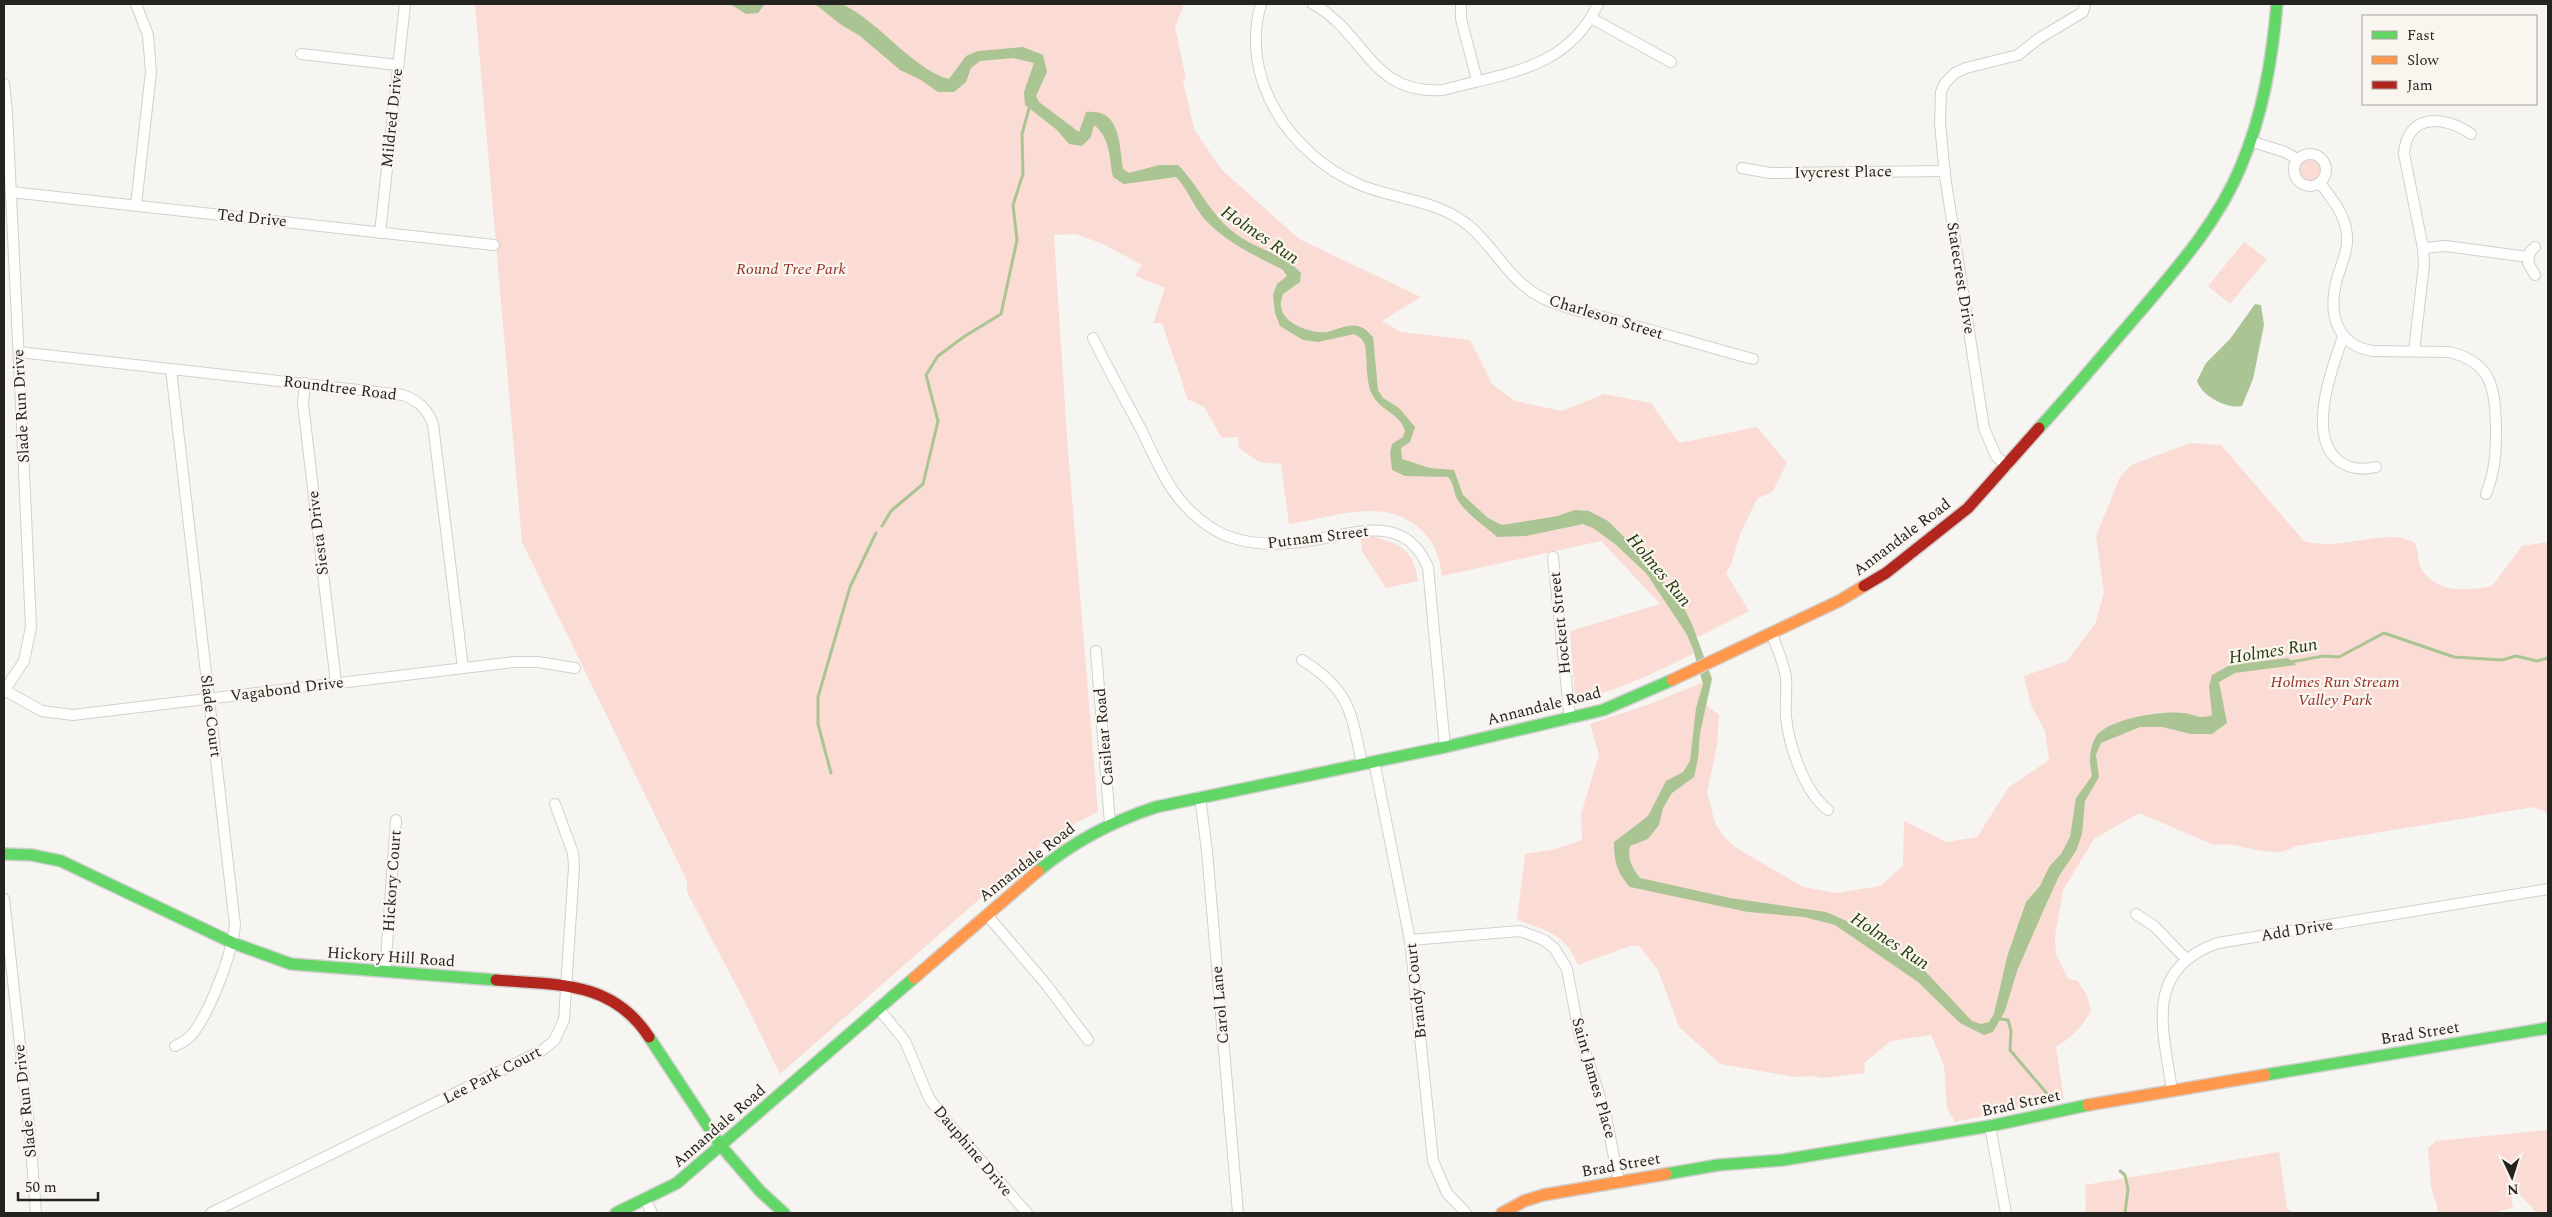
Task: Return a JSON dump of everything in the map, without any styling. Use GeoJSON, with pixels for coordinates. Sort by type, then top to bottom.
{"type":"FeatureCollection","features":[{"type":"Feature","properties":{"kind":"main road","name":"Annandale Road"},"geometry":{"type":"LineString","coordinates":[[616,1213],[677,1183],[1067,848],[1110,822],[1156,807],[1200,797],[1445,747],[1603,710],[1772,634],[1839,601],[1886,573],[1968,508],[2007,466],[2196,245],[2231,189],[2253,142],[2270,72],[2277,4]]}},
{"type":"Feature","properties":{"kind":"main road","name":"Hickory Hill Road"},"geometry":{"type":"LineString","coordinates":[[4,854],[32,855],[61,861],[233,943],[291,964],[566,986],[583,988],[606,996],[627,1008],[639,1020],[721,1146],[760,1191],[784,1213]]}},
{"type":"Feature","properties":{"kind":"main road","name":"Brad Street"},"geometry":{"type":"LineString","coordinates":[[1502,1213],[1524,1201],[1543,1195],[1718,1165],[1784,1160],[2033,1119],[2090,1104],[2548,1028]]}},
{"type":"Feature","properties":{"kind":"street"},"geometry":{"type":"LineString","coordinates":[[136,4],[148,35],[151,72],[136,205]]}},
{"type":"Feature","properties":{"kind":"street","name":"Mildred Drive"},"geometry":{"type":"LineString","coordinates":[[380,232],[405,4]]}},
{"type":"Feature","properties":{"kind":"street","name":"Charleson Street"},"geometry":{"type":"LineString","coordinates":[[1261,4],[1256,26],[1256,49],[1264,89],[1273,107],[1293,136],[1324,165],[1360,185],[1443,210],[1458,217],[1482,237],[1512,276],[1539,296],[1555,303],[1753,360]]}},
{"type":"Feature","properties":{"kind":"street"},"geometry":{"type":"LineString","coordinates":[[1313,4],[1337,20],[1378,69],[1401,84],[1429,91],[1443,90],[1534,64],[1558,54],[1576,38],[1591,18],[1598,4]]}},
{"type":"Feature","properties":{"kind":"street"},"geometry":{"type":"LineString","coordinates":[[1461,4],[1461,19],[1477,80]]}},
{"type":"Feature","properties":{"kind":"street","name":"Statecrest Drive"},"geometry":{"type":"LineString","coordinates":[[2007,466],[1996,456],[1984,428],[1945,171],[1939,102],[1945,83],[1955,73],[1966,68],[2018,55],[2038,39],[2083,12],[2086,4]]}},
{"type":"Feature","properties":{"kind":"street"},"geometry":{"type":"LineString","coordinates":[[1591,18],[1671,62]]}},
{"type":"Feature","properties":{"kind":"street"},"geometry":{"type":"LineString","coordinates":[[301,54],[398,64]]}},
{"type":"Feature","properties":{"kind":"street","name":"Slade Run Drive"},"geometry":{"type":"LineString","coordinates":[[4,84],[11,192],[14,303],[19,352],[31,627],[24,661],[4,690]]}},
{"type":"Feature","properties":{"kind":"street"},"geometry":{"type":"LineString","coordinates":[[2414,351],[2424,265],[2423,248],[2404,154],[2408,136],[2420,124],[2439,120],[2461,127],[2471,134]]}},
{"type":"Feature","properties":{"kind":"street"},"geometry":{"type":"LineString","coordinates":[[2253,142],[2285,152],[2297,159]]}},
{"type":"Feature","properties":{"kind":"street"},"geometry":{"type":"LineString","coordinates":[[2310,154],[2322,159],[2326,172],[2320,183],[2306,186],[2296,179],[2294,166],[2297,159],[2310,154]]}},
{"type":"Feature","properties":{"kind":"street","name":"Ivycrest Place"},"geometry":{"type":"LineString","coordinates":[[1742,168],[1770,174],[1945,171]]}},
{"type":"Feature","properties":{"kind":"street"},"geometry":{"type":"LineString","coordinates":[[2320,183],[2336,204],[2346,230],[2347,244],[2333,301],[2338,328],[2343,337],[2361,349],[2461,355],[2475,363],[2488,376],[2496,398],[2496,456],[2492,480],[2486,494]]}},
{"type":"Feature","properties":{"kind":"street","name":"Ted Drive"},"geometry":{"type":"LineString","coordinates":[[11,192],[494,245]]}},
{"type":"Feature","properties":{"kind":"street"},"geometry":{"type":"LineString","coordinates":[[2423,248],[2446,246],[2528,257]]}},
{"type":"Feature","properties":{"kind":"street"},"geometry":{"type":"LineString","coordinates":[[2535,247],[2528,257],[2528,263],[2535,274]]}},
{"type":"Feature","properties":{"kind":"street"},"geometry":{"type":"LineString","coordinates":[[2343,337],[2334,363],[2323,416],[2326,442],[2330,451],[2344,465],[2357,469],[2376,467]]}},
{"type":"Feature","properties":{"kind":"street","name":"Putnam Street"},"geometry":{"type":"LineString","coordinates":[[1094,338],[1171,490],[1191,513],[1211,528],[1247,543],[1277,544],[1313,540],[1372,529],[1395,532],[1423,554],[1428,567],[1445,747]]}},
{"type":"Feature","properties":{"kind":"street","name":"Roundtree Road"},"geometry":{"type":"LineString","coordinates":[[19,352],[305,383],[404,395],[414,399],[429,414],[433,424],[463,668]]}},
{"type":"Feature","properties":{"kind":"street","name":"Slade Court"},"geometry":{"type":"LineString","coordinates":[[171,369],[235,907],[233,943],[229,959],[199,1024],[185,1041],[175,1046]]}},
{"type":"Feature","properties":{"kind":"street","name":"Siesta Drive"},"geometry":{"type":"LineString","coordinates":[[305,383],[303,404],[336,683]]}},
{"type":"Feature","properties":{"kind":"street","name":"Hockett Street"},"geometry":{"type":"LineString","coordinates":[[1553,557],[1570,719]]}},
{"type":"Feature","properties":{"kind":"street"},"geometry":{"type":"LineString","coordinates":[[1772,634],[1786,677],[1786,715],[1792,743],[1806,784],[1814,797],[1828,810]]}},
{"type":"Feature","properties":{"kind":"street","name":"Casilear Road"},"geometry":{"type":"LineString","coordinates":[[1096,651],[1110,822]]}},
{"type":"Feature","properties":{"kind":"street","name":"Brandy Court"},"geometry":{"type":"LineString","coordinates":[[1302,660],[1332,682],[1342,694],[1368,762],[1410,940],[1433,1161],[1447,1193],[1466,1213]]}},
{"type":"Feature","properties":{"kind":"street","name":"Vagabond Drive"},"geometry":{"type":"LineString","coordinates":[[4,690],[42,711],[73,715],[463,668],[538,662],[575,668]]}},
{"type":"Feature","properties":{"kind":"street","name":"Carol Lane"},"geometry":{"type":"LineString","coordinates":[[1200,797],[1207,851],[1238,1213]]}},
{"type":"Feature","properties":{"kind":"street","name":"Lee Park Court"},"geometry":{"type":"LineString","coordinates":[[211,1213],[541,1051],[554,1041],[564,1020],[574,867],[573,853],[555,804]]}},
{"type":"Feature","properties":{"kind":"street","name":"Hickory Court"},"geometry":{"type":"LineString","coordinates":[[386,972],[396,820]]}},
{"type":"Feature","properties":{"kind":"street","name":"Add Drive"},"geometry":{"type":"LineString","coordinates":[[2172,1090],[2162,1008],[2170,981],[2186,960],[2204,948],[2218,943],[2548,889]]}},
{"type":"Feature","properties":{"kind":"street","name":"Slade Run Drive"},"geometry":{"type":"LineString","coordinates":[[4,900],[30,1135],[36,1213]]}},
{"type":"Feature","properties":{"kind":"street"},"geometry":{"type":"LineString","coordinates":[[2136,914],[2154,926],[2186,960]]}},
{"type":"Feature","properties":{"kind":"street"},"geometry":{"type":"LineString","coordinates":[[987,915],[1045,983],[1088,1040]]}},
{"type":"Feature","properties":{"kind":"street","name":"Saint James Place"},"geometry":{"type":"LineString","coordinates":[[1410,940],[1514,930],[1532,934],[1554,948],[1568,969],[1579,1033],[1605,1112],[1619,1182]]}},
{"type":"Feature","properties":{"kind":"street","name":"Dauphine Drive"},"geometry":{"type":"LineString","coordinates":[[879,1009],[905,1041],[929,1098],[940,1115],[1027,1213]]}},
{"type":"Feature","properties":{"kind":"street"},"geometry":{"type":"LineString","coordinates":[[1990,1126],[2006,1213]]}},
{"type":"Feature","properties":{"kind":"street"},"geometry":{"type":"LineString","coordinates":[[645,1199],[652,1213]]}},
{"type":"Feature","properties":{"kind":"green space","name":"Round Tree Park"},"geometry":{"type":"Polygon","coordinates":[[[475,4],[1184,4],[1175,27],[1186,79],[1183,80],[1194,129],[1221,169],[1299,239],[1421,297],[1382,321],[1401,332],[1470,340],[1492,384],[1515,401],[1562,411],[1604,394],[1651,403],[1679,443],[1757,427],[1787,463],[1773,491],[1757,499],[1740,534],[1731,565],[1726,573],[1749,611],[1694,639],[1694,653],[1636,680],[1575,702],[1570,631],[1660,604],[1601,541],[1442,576],[1440,562],[1429,538],[1405,518],[1373,511],[1339,514],[1289,524],[1281,464],[1259,462],[1239,448],[1238,437],[1222,438],[1204,407],[1187,399],[1162,323],[1153,323],[1165,288],[1135,276],[1142,265],[1103,244],[1076,234],[1054,235],[1067,438],[1098,812],[1068,827],[1040,846],[780,1074],[746,1004],[687,892],[687,881],[522,542],[475,4]]]}},
{"type":"Feature","properties":{"kind":"green space"},"geometry":{"type":"Polygon","coordinates":[[[2311,160],[2319,163],[2322,171],[2319,179],[2311,182],[2303,179],[2300,171],[2303,163],[2311,160]]]}},
{"type":"Feature","properties":{"kind":"green space"},"geometry":{"type":"Polygon","coordinates":[[[2244,242],[2267,259],[2230,304],[2208,286],[2244,242]]]}},
{"type":"Feature","properties":{"kind":"green space","name":"Holmes Run Stream Valley Park"},"geometry":{"type":"Polygon","coordinates":[[[2190,443],[2221,445],[2304,541],[2326,544],[2397,537],[2414,542],[2421,568],[2427,576],[2443,586],[2453,589],[2492,586],[2522,546],[2548,542],[2548,813],[2534,807],[2296,846],[2276,852],[2234,845],[2214,845],[2139,813],[2094,839],[2063,890],[2055,937],[2056,954],[2068,979],[2078,981],[2087,996],[2091,1010],[2076,1032],[2056,1047],[2064,1099],[1955,1122],[1947,1109],[1944,1065],[1931,1035],[1891,1041],[1864,1063],[1865,1073],[1823,1078],[1812,1076],[1796,1077],[1720,1064],[1679,1027],[1658,970],[1639,946],[1630,946],[1578,965],[1573,954],[1561,940],[1546,931],[1517,920],[1525,854],[1556,849],[1582,840],[1581,814],[1599,755],[1590,724],[1647,705],[1706,681],[1702,707],[1706,705],[1719,715],[1717,746],[1707,792],[1715,823],[1723,836],[1735,847],[1803,887],[1836,893],[1880,886],[1903,866],[1904,821],[1947,842],[1977,837],[2009,787],[2049,760],[2045,731],[2031,705],[2024,676],[2067,661],[2095,624],[2104,593],[2096,536],[2120,477],[2131,465],[2190,443]]]}},
{"type":"Feature","properties":{"kind":"green space"},"geometry":{"type":"Polygon","coordinates":[[[1364,534],[1393,543],[1407,552],[1416,569],[1418,581],[1386,588],[1362,551],[1360,535],[1364,534]]]}},
{"type":"Feature","properties":{"kind":"green space"},"geometry":{"type":"Polygon","coordinates":[[[2548,1130],[2548,1213],[2537,1213],[2516,1191],[2508,1177],[2513,1208],[2491,1213],[2439,1213],[2431,1186],[2428,1148],[2436,1141],[2548,1130]]]}},
{"type":"Feature","properties":{"kind":"green space"},"geometry":{"type":"Polygon","coordinates":[[[2279,1152],[2287,1208],[2292,1213],[2086,1213],[2085,1185],[2279,1152]]]}},
{"type":"Feature","properties":{"kind":"shaded area"},"geometry":{"type":"Polygon","coordinates":[[[730,4],[765,4],[758,13],[746,14],[730,4]]]}},
{"type":"Feature","properties":{"kind":"shaded area"},"geometry":{"type":"Polygon","coordinates":[[[815,4],[842,4],[870,22],[922,66],[935,74],[949,79],[966,56],[978,51],[1023,47],[1043,55],[1047,72],[1036,96],[1039,102],[1079,132],[1086,112],[1097,112],[1106,116],[1112,122],[1119,139],[1123,169],[1129,173],[1159,165],[1178,165],[1224,224],[1240,237],[1285,260],[1301,273],[1300,282],[1283,294],[1281,300],[1286,318],[1306,329],[1321,332],[1357,326],[1373,337],[1378,390],[1383,398],[1399,408],[1415,427],[1410,442],[1401,448],[1402,459],[1430,468],[1454,470],[1463,495],[1488,518],[1502,525],[1558,516],[1574,510],[1589,511],[1608,521],[1650,563],[1683,606],[1692,624],[1712,679],[1700,733],[1698,759],[1694,777],[1672,793],[1663,808],[1659,825],[1648,839],[1630,846],[1629,855],[1631,863],[1640,878],[1730,898],[1826,912],[1849,922],[1923,969],[1972,1021],[1981,1024],[1989,1022],[1994,1014],[2007,957],[2026,902],[2040,886],[2049,867],[2061,854],[2070,837],[2076,798],[2092,776],[2090,757],[2092,747],[2095,738],[2101,731],[2135,717],[2162,713],[2174,712],[2200,717],[2212,715],[2209,686],[2212,675],[2230,665],[2288,658],[2296,665],[2235,673],[2219,682],[2227,723],[2212,734],[2191,734],[2163,727],[2140,727],[2101,743],[2096,755],[2099,777],[2085,801],[2082,834],[2076,851],[2059,876],[2044,909],[2017,971],[2005,1011],[1993,1032],[1984,1035],[1960,1023],[1918,982],[1835,925],[1804,917],[1748,912],[1630,887],[1622,877],[1617,866],[1614,842],[1648,816],[1666,781],[1683,772],[1690,761],[1696,708],[1703,684],[1693,649],[1686,633],[1646,573],[1615,544],[1593,528],[1583,524],[1526,536],[1497,537],[1463,507],[1457,499],[1448,477],[1405,476],[1392,470],[1390,453],[1392,444],[1403,437],[1405,431],[1399,420],[1376,401],[1370,391],[1366,351],[1362,339],[1354,334],[1318,342],[1303,340],[1280,326],[1275,313],[1273,295],[1277,284],[1287,276],[1283,270],[1240,247],[1219,233],[1202,216],[1176,177],[1124,184],[1113,177],[1110,156],[1104,136],[1094,125],[1091,137],[1082,146],[1069,144],[1057,130],[1025,105],[1024,92],[1034,63],[1013,58],[980,61],[971,68],[966,82],[954,92],[938,92],[921,80],[900,70],[860,36],[840,24],[815,4]]]}},
{"type":"Feature","properties":{"kind":"shaded area"},"geometry":{"type":"Polygon","coordinates":[[[2255,304],[2261,305],[2264,325],[2253,379],[2242,406],[2222,403],[2204,392],[2197,381],[2206,363],[2230,339],[2255,304]]]}},
{"type":"Feature","properties":{"kind":"waterway"},"geometry":{"type":"LineString","coordinates":[[882,526],[891,511],[923,484],[938,421],[926,375],[938,356],[965,336],[1001,314],[1017,240],[1013,205],[1023,174],[1022,134],[1030,105]]}},
{"type":"Feature","properties":{"kind":"waterway"},"geometry":{"type":"LineString","coordinates":[[831,773],[818,724],[818,697],[850,587],[876,533]]}},
{"type":"Feature","properties":{"kind":"waterway","name":"Holmes Run"},"geometry":{"type":"LineString","coordinates":[[2291,662],[2323,656],[2339,657],[2384,633],[2454,657],[2502,660],[2516,656],[2537,661],[2548,658]]}},
{"type":"Feature","properties":{"kind":"waterway"},"geometry":{"type":"LineString","coordinates":[[2001,1019],[2008,1020],[2011,1031],[2010,1050],[2049,1096]]}},
{"type":"Feature","properties":{"kind":"waterway"},"geometry":{"type":"LineString","coordinates":[[2120,1171],[2125,1175],[2128,1189],[2125,1213]]}},
{"type":"Feature","properties":{"kind":"traffic: fast"},"geometry":{"type":"LineString","coordinates":[[2039,428],[2077,386],[2196,244],[2232,187],[2249,146],[2261,107],[2269,66],[2277,4]]}},
{"type":"Feature","properties":{"kind":"traffic: fast"},"geometry":{"type":"LineString","coordinates":[[1038,871],[1051,860],[1094,833],[1156,807],[1445,747],[1603,710],[1672,680]]}},
{"type":"Feature","properties":{"kind":"traffic: fast"},"geometry":{"type":"LineString","coordinates":[[4,854],[32,855],[61,861],[233,943],[291,964],[496,980]]}},
{"type":"Feature","properties":{"kind":"traffic: fast"},"geometry":{"type":"LineString","coordinates":[[616,1213],[677,1183],[914,978]]}},
{"type":"Feature","properties":{"kind":"traffic: fast"},"geometry":{"type":"LineString","coordinates":[[2265,1075],[2548,1028]]}},
{"type":"Feature","properties":{"kind":"traffic: fast"},"geometry":{"type":"LineString","coordinates":[[649,1037],[721,1146],[760,1191],[784,1213]]}},
{"type":"Feature","properties":{"kind":"traffic: fast"},"geometry":{"type":"LineString","coordinates":[[1666,1174],[1718,1165],[1783,1160],[1990,1126],[2088,1105]]}},
{"type":"Feature","properties":{"kind":"traffic: slow"},"geometry":{"type":"LineString","coordinates":[[1672,680],[1839,601],[1864,586]]}},
{"type":"Feature","properties":{"kind":"traffic: slow"},"geometry":{"type":"LineString","coordinates":[[914,978],[1038,871]]}},
{"type":"Feature","properties":{"kind":"traffic: slow"},"geometry":{"type":"LineString","coordinates":[[2088,1105],[2265,1075]]}},
{"type":"Feature","properties":{"kind":"traffic: slow"},"geometry":{"type":"LineString","coordinates":[[1502,1213],[1524,1201],[1543,1195],[1666,1174]]}},
{"type":"Feature","properties":{"kind":"traffic: jam"},"geometry":{"type":"LineString","coordinates":[[1864,586],[1886,573],[1968,508],[2039,428]]}},
{"type":"Feature","properties":{"kind":"traffic: jam"},"geometry":{"type":"LineString","coordinates":[[496,980],[561,985],[600,995],[618,1005],[634,1018],[649,1037]]}}]}
